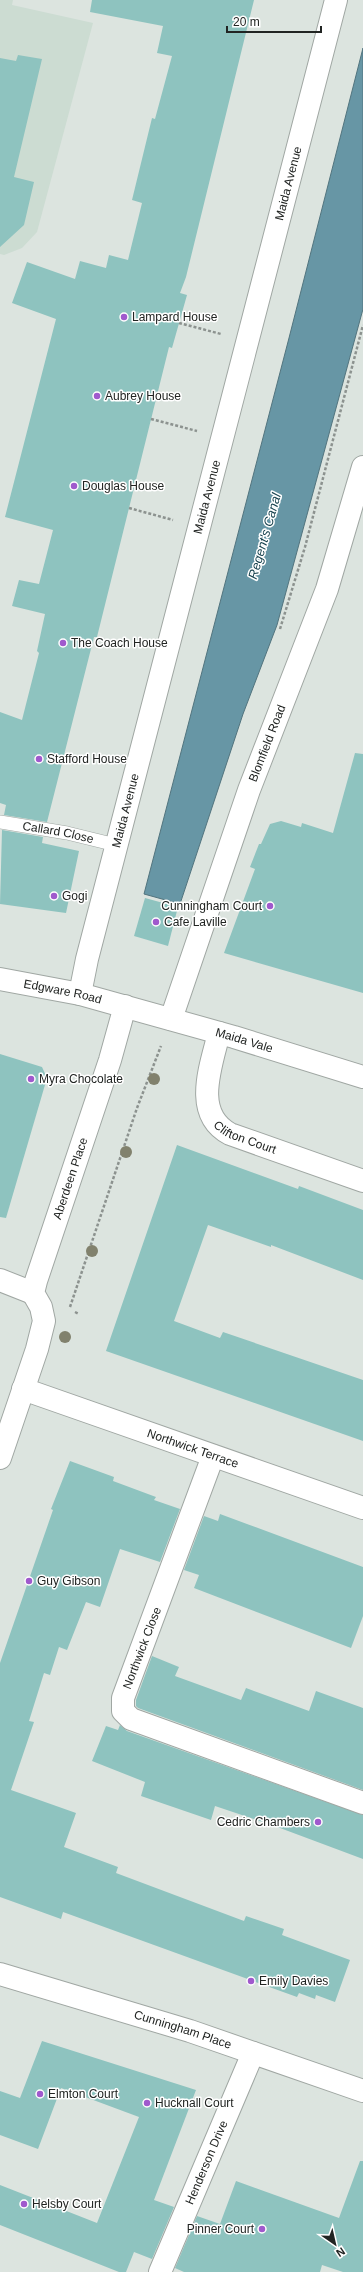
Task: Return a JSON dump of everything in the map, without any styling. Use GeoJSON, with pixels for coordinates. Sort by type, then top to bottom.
{"type":"FeatureCollection","features":[{"type":"Feature","properties":{"kind":"main road","name":"Maida Avenue"},"geometry":{"type":"LineString","coordinates":[[80,994],[116,845],[336,0]]}},
{"type":"Feature","properties":{"kind":"main road","name":"Blomfield Road"},"geometry":{"type":"LineString","coordinates":[[171,1019],[249,790],[327,589],[363,467]]}},
{"type":"Feature","properties":{"kind":"main road","name":"Edgware Road"},"geometry":{"type":"LineString","coordinates":[[0,979],[80,994],[125,1006]]}},
{"type":"Feature","properties":{"kind":"main road","name":"Maida Vale"},"geometry":{"type":"LineString","coordinates":[[125,1006],[363,1077]]}},
{"type":"Feature","properties":{"kind":"main road","name":"Aberdeen Place"},"geometry":{"type":"LineString","coordinates":[[33,1293],[110,1060],[125,1006]]}},
{"type":"Feature","properties":{"kind":"main road","name":"Clifton Court"},"geometry":{"type":"LineString","coordinates":[[219,1033],[208,1088],[209,1110],[213,1120],[219,1128],[230,1134],[363,1181]]}},
{"type":"Feature","properties":{"kind":"main road"},"geometry":{"type":"LineString","coordinates":[[0,1280],[33,1293],[42,1306],[44,1321],[37,1349],[0,1458]]}},
{"type":"Feature","properties":{"kind":"main road","name":"Northwick Terrace"},"geometry":{"type":"LineString","coordinates":[[23,1389],[363,1508]]}},
{"type":"Feature","properties":{"kind":"main road","name":"Northwick Close"},"geometry":{"type":"LineString","coordinates":[[213,1456],[123,1698],[123,1712],[131,1719],[363,1803]]}},
{"type":"Feature","properties":{"kind":"main road","name":"Cunningham Place"},"geometry":{"type":"LineString","coordinates":[[0,1974],[190,2031],[363,2091]]}},
{"type":"Feature","properties":{"kind":"main road","name":"Henderson Drive"},"geometry":{"type":"LineString","coordinates":[[160,2272],[253,2053]]}},
{"type":"Feature","properties":{"kind":"lane","name":"Callard Close"},"geometry":{"type":"LineString","coordinates":[[0,822],[67,833],[116,845]]}},
{"type":"Feature","properties":{"kind":"path"},"geometry":{"type":"LineString","coordinates":[[179,323],[220,334]]}},
{"type":"Feature","properties":{"kind":"path"},"geometry":{"type":"LineString","coordinates":[[279,630],[305,547],[363,324]]}},
{"type":"Feature","properties":{"kind":"path"},"geometry":{"type":"LineString","coordinates":[[151,419],[222,438]]}},
{"type":"Feature","properties":{"kind":"path"},"geometry":{"type":"LineString","coordinates":[[129,508],[175,520]]}},
{"type":"Feature","properties":{"kind":"path"},"geometry":{"type":"LineString","coordinates":[[66,1314],[72,1302],[137,1108],[171,1019]]}},
{"type":"Feature","properties":{"kind":"path"},"geometry":{"type":"LineString","coordinates":[[75,1312],[79,1314]]}},
{"type":"Feature","properties":{"kind":"shaded area"},"geometry":{"type":"Polygon","coordinates":[[[0,0],[13,0],[12,5],[93,23],[37,232],[22,248],[4,255],[0,254],[0,0]]]}},
{"type":"Feature","properties":{"kind":"water","name":"Regent's Canal"},"geometry":{"type":"Polygon","coordinates":[[[363,48],[363,309],[277,625],[243,714],[180,904],[144,894],[363,48]]]}},
{"type":"Feature","properties":{"kind":"building"},"geometry":{"type":"Polygon","coordinates":[[[92,0],[254,0],[186,277],[180,293],[187,295],[172,348],[169,347],[97,637],[94,637],[47,822],[4,815],[6,805],[0,803],[0,712],[22,720],[39,653],[37,651],[45,614],[12,606],[19,580],[39,584],[53,530],[5,517],[56,319],[12,303],[27,262],[75,279],[80,261],[106,268],[109,255],[128,260],[142,203],[132,200],[152,118],[155,119],[172,56],[157,53],[163,26],[90,12],[92,0]]]}},
{"type":"Feature","properties":{"kind":"building"},"geometry":{"type":"Polygon","coordinates":[[[18,55],[42,59],[14,177],[34,182],[24,225],[0,247],[0,58],[16,61],[18,55]]]}},
{"type":"Feature","properties":{"kind":"building","name":"Cunningham Court"},"geometry":{"type":"Polygon","coordinates":[[[355,753],[363,754],[363,993],[224,953],[255,869],[250,867],[259,844],[261,844],[270,824],[281,821],[301,827],[302,823],[333,833],[355,753]]]}},
{"type":"Feature","properties":{"kind":"building"},"geometry":{"type":"Polygon","coordinates":[[[2,830],[43,837],[42,843],[79,851],[66,913],[0,904],[2,830]]]}},
{"type":"Feature","properties":{"kind":"building","name":"Cafe Laville"},"geometry":{"type":"Polygon","coordinates":[[[145,898],[178,907],[168,946],[134,936],[145,898]]]}},
{"type":"Feature","properties":{"kind":"building"},"geometry":{"type":"Polygon","coordinates":[[[0,1054],[42,1067],[47,1078],[6,1218],[0,1217],[0,1054]]]}},
{"type":"Feature","properties":{"kind":"building"},"geometry":{"type":"Polygon","coordinates":[[[177,1145],[298,1189],[299,1186],[363,1210],[363,1280],[271,1245],[271,1247],[208,1225],[174,1321],[220,1338],[223,1332],[363,1380],[363,1441],[106,1351],[177,1145]]]}},
{"type":"Feature","properties":{"kind":"building"},"geometry":{"type":"Polygon","coordinates":[[[70,1461],[114,1477],[113,1481],[156,1497],[154,1500],[180,1509],[160,1562],[120,1549],[100,1607],[86,1602],[67,1650],[59,1647],[50,1675],[44,1673],[29,1721],[34,1722],[11,1790],[76,1813],[64,1847],[118,1867],[116,1873],[244,1921],[246,1916],[284,1929],[282,1935],[350,1960],[335,2002],[316,1995],[315,1999],[299,1993],[297,1997],[63,1912],[61,1919],[0,1897],[0,1663],[53,1510],[51,1509],[70,1461]]]}},
{"type":"Feature","properties":{"kind":"building"},"geometry":{"type":"Polygon","coordinates":[[[220,1514],[363,1567],[363,1616],[351,1648],[194,1588],[199,1575],[184,1570],[204,1516],[218,1521],[220,1514]]]}},
{"type":"Feature","properties":{"kind":"building"},"geometry":{"type":"Polygon","coordinates":[[[152,1656],[179,1667],[175,1676],[241,1700],[246,1688],[309,1711],[316,1691],[363,1708],[363,1790],[138,1708],[136,1706],[136,1700],[152,1656]]]}},
{"type":"Feature","properties":{"kind":"building"},"geometry":{"type":"Polygon","coordinates":[[[120,1725],[127,1731],[363,1815],[363,1859],[272,1825],[215,1806],[211,1820],[141,1796],[145,1782],[92,1761],[106,1726],[118,1730],[120,1725]]]}},
{"type":"Feature","properties":{"kind":"building"},"geometry":{"type":"Polygon","coordinates":[[[42,2041],[196,2090],[154,2200],[174,2207],[152,2259],[134,2252],[126,2272],[119,2272],[0,2225],[0,2185],[97,2223],[139,2117],[61,2088],[38,2149],[0,2135],[0,2091],[20,2098],[42,2041]]]}},
{"type":"Feature","properties":{"kind":"building","name":"Pinner Court"},"geometry":{"type":"Polygon","coordinates":[[[360,2161],[363,2161],[363,2272],[343,2272],[322,2265],[320,2272],[184,2272],[175,2268],[197,2216],[220,2224],[236,2181],[339,2218],[360,2161]]]}},
{"type":"Feature","properties":{"kind":"place","name":"Lampard House"},"geometry":{"type":"Point","coordinates":[124,317]}},
{"type":"Feature","properties":{"kind":"place","name":"Aubrey House"},"geometry":{"type":"Point","coordinates":[97,396]}},
{"type":"Feature","properties":{"kind":"place","name":"Douglas House"},"geometry":{"type":"Point","coordinates":[74,486]}},
{"type":"Feature","properties":{"kind":"place","name":"The Coach House"},"geometry":{"type":"Point","coordinates":[63,643]}},
{"type":"Feature","properties":{"kind":"place","name":"Stafford House"},"geometry":{"type":"Point","coordinates":[39,759]}},
{"type":"Feature","properties":{"kind":"place","name":"Gogi"},"geometry":{"type":"Point","coordinates":[54,896]}},
{"type":"Feature","properties":{"kind":"place","name":"Cunningham Court"},"geometry":{"type":"Point","coordinates":[270,906]}},
{"type":"Feature","properties":{"kind":"place","name":"Cafe Laville"},"geometry":{"type":"Point","coordinates":[156,922]}},
{"type":"Feature","properties":{"kind":"place","name":"Myra Chocolate"},"geometry":{"type":"Point","coordinates":[31,1079]}},
{"type":"Feature","properties":{"kind":"place","name":"Guy Gibson"},"geometry":{"type":"Point","coordinates":[29,1581]}},
{"type":"Feature","properties":{"kind":"place","name":"Cedric Chambers"},"geometry":{"type":"Point","coordinates":[318,1822]}},
{"type":"Feature","properties":{"kind":"place","name":"Emily Davies"},"geometry":{"type":"Point","coordinates":[251,1981]}},
{"type":"Feature","properties":{"kind":"place","name":"Elmton Court"},"geometry":{"type":"Point","coordinates":[40,2094]}},
{"type":"Feature","properties":{"kind":"place","name":"Hucknall Court"},"geometry":{"type":"Point","coordinates":[147,2103]}},
{"type":"Feature","properties":{"kind":"place","name":"Helsby Court"},"geometry":{"type":"Point","coordinates":[24,2204]}},
{"type":"Feature","properties":{"kind":"place","name":"Pinner Court"},"geometry":{"type":"Point","coordinates":[262,2229]}}]}
